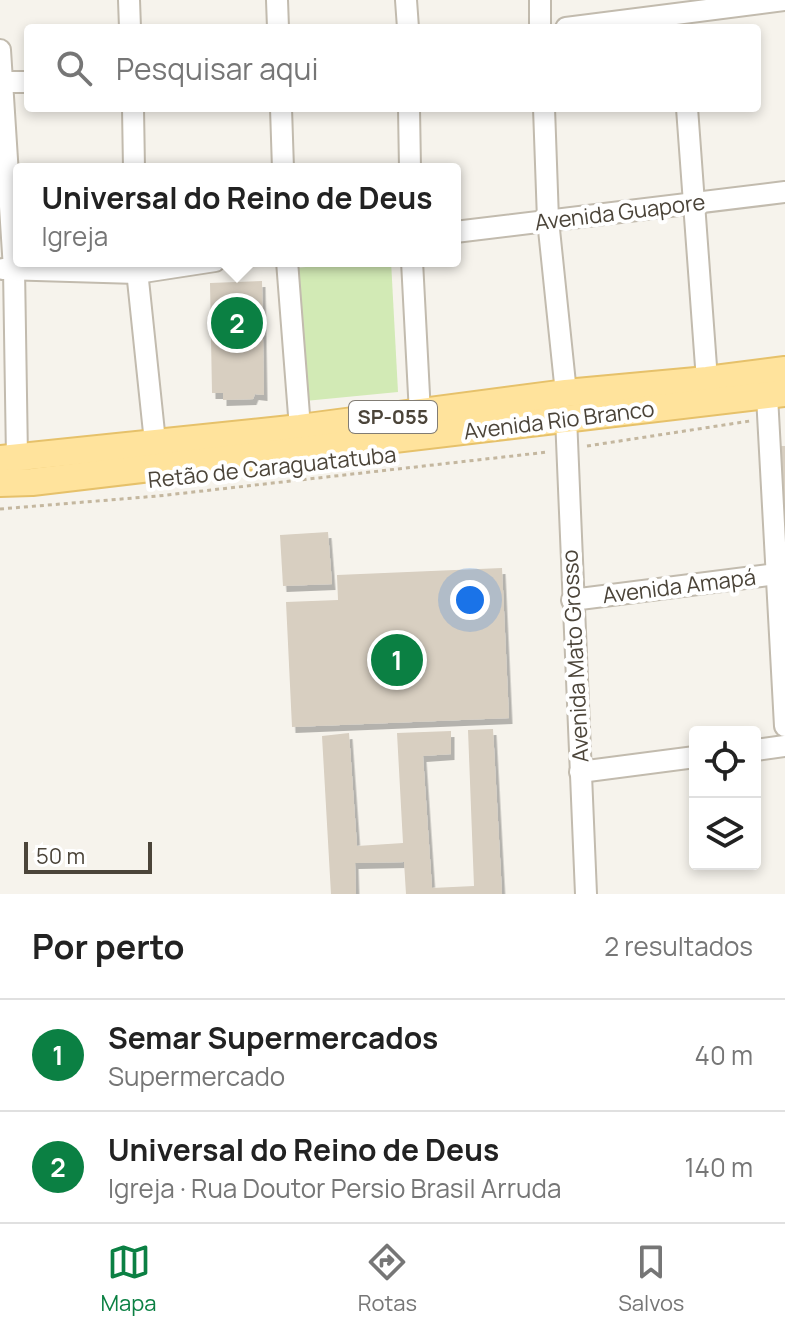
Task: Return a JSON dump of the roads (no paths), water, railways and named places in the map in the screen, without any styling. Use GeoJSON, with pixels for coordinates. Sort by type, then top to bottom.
{"type":"FeatureCollection","features":[{"type":"Feature","properties":{"kind":"main road","name":"Avenida Rio Branco"},"geometry":{"type":"LineString","coordinates":[[0,483],[32,482],[785,370]]}},
{"type":"Feature","properties":{"kind":"main road","name":"Avenida Rio Branco"},"geometry":{"type":"LineString","coordinates":[[9,459],[420,414],[566,405],[773,402]]}},
{"type":"Feature","properties":{"kind":"street"},"geometry":{"type":"LineString","coordinates":[[129,0],[130,24]]}},
{"type":"Feature","properties":{"kind":"street"},"geometry":{"type":"LineString","coordinates":[[277,0],[278,24]]}},
{"type":"Feature","properties":{"kind":"street"},"geometry":{"type":"LineString","coordinates":[[406,0],[408,24]]}},
{"type":"Feature","properties":{"kind":"street"},"geometry":{"type":"LineString","coordinates":[[540,0],[540,24]]}},
{"type":"Feature","properties":{"kind":"street"},"geometry":{"type":"LineString","coordinates":[[632,24],[681,21],[785,0]]}},
{"type":"Feature","properties":{"kind":"street"},"geometry":{"type":"LineString","coordinates":[[0,50],[9,459]]}},
{"type":"Feature","properties":{"kind":"street"},"geometry":{"type":"LineString","coordinates":[[1,82],[24,82]]}},
{"type":"Feature","properties":{"kind":"street"},"geometry":{"type":"LineString","coordinates":[[133,112],[134,163]]}},
{"type":"Feature","properties":{"kind":"street"},"geometry":{"type":"LineString","coordinates":[[281,112],[283,163]]}},
{"type":"Feature","properties":{"kind":"street"},"geometry":{"type":"LineString","coordinates":[[409,112],[410,163]]}},
{"type":"Feature","properties":{"kind":"street","name":"Avenida Mato Grosso"},"geometry":{"type":"LineString","coordinates":[[544,112],[548,220],[566,405],[586,894]]}},
{"type":"Feature","properties":{"kind":"street"},"geometry":{"type":"LineString","coordinates":[[687,112],[707,380]]}},
{"type":"Feature","properties":{"kind":"street","name":"Avenida Guapore"},"geometry":{"type":"LineString","coordinates":[[461,231],[785,192]]}},
{"type":"Feature","properties":{"kind":"street"},"geometry":{"type":"LineString","coordinates":[[7,269],[136,267],[155,442]]}},
{"type":"Feature","properties":{"kind":"street"},"geometry":{"type":"LineString","coordinates":[[287,267],[300,428]]}},
{"type":"Feature","properties":{"kind":"street"},"geometry":{"type":"LineString","coordinates":[[412,267],[420,414]]}},
{"type":"Feature","properties":{"kind":"street"},"geometry":{"type":"LineString","coordinates":[[773,402],[785,726]]}},
{"type":"Feature","properties":{"kind":"street","name":"Avenida Amapá"},"geometry":{"type":"LineString","coordinates":[[572,600],[780,573]]}},
{"type":"Feature","properties":{"kind":"street"},"geometry":{"type":"LineString","coordinates":[[761,749],[785,746]]}},
{"type":"Feature","properties":{"kind":"street"},"geometry":{"type":"LineString","coordinates":[[580,772],[689,758]]}},
{"type":"Feature","properties":{"kind":"place","name":"Universal do Reino de Deus"},"geometry":{"type":"Point","coordinates":[237,323]}},
{"type":"Feature","properties":{"kind":"place","name":"Semar Supermercados"},"geometry":{"type":"Point","coordinates":[397,660]}}]}
